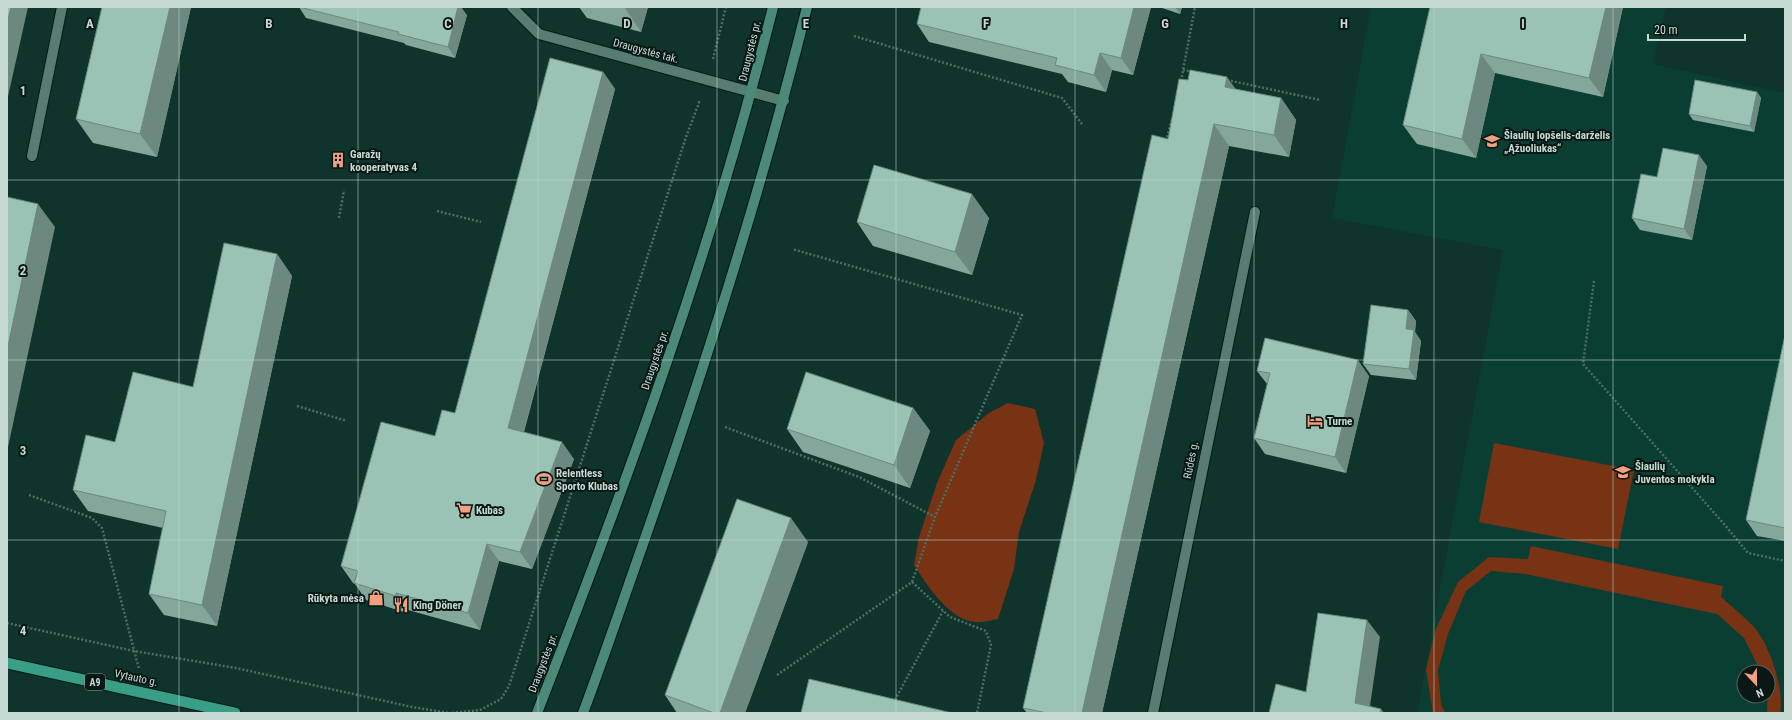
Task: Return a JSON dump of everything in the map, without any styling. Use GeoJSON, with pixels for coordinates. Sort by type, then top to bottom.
{"type":"FeatureCollection","features":[{"type":"Feature","properties":{"kind":"highway","name":"Vytauto g."},"geometry":{"type":"LineString","coordinates":[[7,663],[235,713]]}},
{"type":"Feature","properties":{"kind":"main road","name":"Draugystės pr."},"geometry":{"type":"LineString","coordinates":[[537,713],[641,438],[699,266],[752,92],[774,7]]}},
{"type":"Feature","properties":{"kind":"main road"},"geometry":{"type":"LineString","coordinates":[[583,713],[676,448],[731,282],[784,100],[807,7]]}},
{"type":"Feature","properties":{"kind":"street"},"geometry":{"type":"LineString","coordinates":[[32,156],[62,7]]}},
{"type":"Feature","properties":{"kind":"street","name":"Draugystės tak."},"geometry":{"type":"LineString","coordinates":[[512,7],[539,34],[784,100]]}},
{"type":"Feature","properties":{"kind":"street","name":"Rūdės g."},"geometry":{"type":"LineString","coordinates":[[1153,713],[1255,212]]}},
{"type":"Feature","properties":{"kind":"path"},"geometry":{"type":"LineString","coordinates":[[452,713],[480,710],[501,699],[510,686],[683,144],[708,80],[726,7]]}},
{"type":"Feature","properties":{"kind":"path"},"geometry":{"type":"LineString","coordinates":[[1180,85],[1195,7]]}},
{"type":"Feature","properties":{"kind":"path"},"geometry":{"type":"LineString","coordinates":[[854,36],[1062,98],[1082,124]]}},
{"type":"Feature","properties":{"kind":"path"},"geometry":{"type":"LineString","coordinates":[[1184,70],[1198,74]]}},
{"type":"Feature","properties":{"kind":"path"},"geometry":{"type":"LineString","coordinates":[[1221,78],[1320,100]]}},
{"type":"Feature","properties":{"kind":"path"},"geometry":{"type":"LineString","coordinates":[[1165,145],[1173,115]]}},
{"type":"Feature","properties":{"kind":"path"},"geometry":{"type":"LineString","coordinates":[[340,218],[344,190]]}},
{"type":"Feature","properties":{"kind":"path"},"geometry":{"type":"LineString","coordinates":[[437,211],[481,222]]}},
{"type":"Feature","properties":{"kind":"path"},"geometry":{"type":"LineString","coordinates":[[777,675],[912,582],[935,517],[1022,315],[792,249]]}},
{"type":"Feature","properties":{"kind":"path"},"geometry":{"type":"LineString","coordinates":[[1594,281],[1583,364],[1748,553],[1785,561]]}},
{"type":"Feature","properties":{"kind":"path"},"geometry":{"type":"LineString","coordinates":[[297,406],[347,421]]}},
{"type":"Feature","properties":{"kind":"path"},"geometry":{"type":"LineString","coordinates":[[725,427],[859,477],[935,517]]}},
{"type":"Feature","properties":{"kind":"path"},"geometry":{"type":"LineString","coordinates":[[29,495],[92,518],[102,528],[146,693]]}},
{"type":"Feature","properties":{"kind":"path"},"geometry":{"type":"LineString","coordinates":[[912,582],[950,617],[986,631],[991,645],[977,713]]}},
{"type":"Feature","properties":{"kind":"path"},"geometry":{"type":"LineString","coordinates":[[895,700],[943,611]]}},
{"type":"Feature","properties":{"kind":"path"},"geometry":{"type":"LineString","coordinates":[[7,623],[134,651],[236,668],[412,708],[449,713]]}},
{"type":"Feature","properties":{"kind":"shaded area","name":"Šiaulių Juventos mokykla"},"geometry":{"type":"Polygon","coordinates":[[[1371,7],[1666,7],[1653,64],[1785,93],[1785,713],[1417,713],[1503,250],[1332,218],[1371,7]]]}},
{"type":"Feature","properties":{"kind":"shaded area"},"geometry":{"type":"Polygon","coordinates":[[[1008,403],[1035,409],[1044,443],[1036,480],[1019,532],[1014,569],[998,619],[976,622],[957,616],[940,601],[914,565],[919,537],[937,483],[956,440],[989,413],[1008,403]]]}},
{"type":"Feature","properties":{"kind":"shaded area"},"geometry":{"type":"Polygon","coordinates":[[[1494,443],[1634,470],[1618,549],[1479,522],[1494,443]]]}},
{"type":"Feature","properties":{"kind":"shaded area"},"geometry":{"type":"Polygon","coordinates":[[[1531,546],[1723,586],[1721,597],[1755,628],[1761,636],[1773,664],[1757,664],[1744,638],[1717,614],[1525,574],[1491,571],[1466,591],[1448,634],[1438,670],[1441,704],[1445,713],[1433,713],[1426,670],[1435,631],[1458,582],[1489,557],[1528,559],[1531,546]]]}},
{"type":"Feature","properties":{"kind":"shaded area"},"geometry":{"type":"Polygon","coordinates":[[[1776,673],[1780,693],[1780,713],[1767,713],[1767,704],[1776,704],[1776,673]]]}},
{"type":"Feature","properties":{"kind":"building"},"geometry":{"type":"Polygon","coordinates":[[[7,7],[11,7],[7,23],[7,7]]]}},
{"type":"Feature","properties":{"kind":"building"},"geometry":{"type":"Polygon","coordinates":[[[102,7],[170,7],[140,134],[76,119],[102,7]]]}},
{"type":"Feature","properties":{"kind":"building"},"geometry":{"type":"Polygon","coordinates":[[[299,7],[458,7],[448,47],[398,34],[399,32],[299,7]]]}},
{"type":"Feature","properties":{"kind":"building"},"geometry":{"type":"Polygon","coordinates":[[[921,7],[1134,7],[1121,58],[1100,53],[1094,75],[1055,65],[1057,58],[917,24],[921,7]]]}},
{"type":"Feature","properties":{"kind":"building"},"geometry":{"type":"Polygon","coordinates":[[[1430,7],[1606,7],[1589,78],[1481,54],[1462,139],[1403,125],[1430,7]]]}},
{"type":"Feature","properties":{"kind":"building"},"geometry":{"type":"Polygon","coordinates":[[[550,58],[603,72],[508,428],[562,442],[520,552],[487,544],[468,613],[396,593],[396,596],[354,583],[358,571],[341,566],[381,422],[435,436],[442,410],[455,413],[550,58]]]}},
{"type":"Feature","properties":{"kind":"building"},"geometry":{"type":"Polygon","coordinates":[[[1190,70],[1227,77],[1225,87],[1281,98],[1274,135],[1214,124],[1082,713],[1047,713],[1023,708],[1152,135],[1168,139],[1179,79],[1188,80],[1190,70]]]}},
{"type":"Feature","properties":{"kind":"building"},"geometry":{"type":"Polygon","coordinates":[[[1695,80],[1757,92],[1750,126],[1689,114],[1695,80]]]}},
{"type":"Feature","properties":{"kind":"building"},"geometry":{"type":"Polygon","coordinates":[[[1663,148],[1699,155],[1684,229],[1632,218],[1641,174],[1657,177],[1663,148]]]}},
{"type":"Feature","properties":{"kind":"building"},"geometry":{"type":"Polygon","coordinates":[[[874,165],[972,194],[955,252],[857,222],[874,165]]]}},
{"type":"Feature","properties":{"kind":"building"},"geometry":{"type":"Polygon","coordinates":[[[7,197],[38,204],[7,351],[7,197]]]}},
{"type":"Feature","properties":{"kind":"building"},"geometry":{"type":"Polygon","coordinates":[[[224,243],[277,254],[202,605],[149,594],[166,511],[73,490],[86,435],[115,442],[133,372],[193,387],[224,243]]]}},
{"type":"Feature","properties":{"kind":"building"},"geometry":{"type":"Polygon","coordinates":[[[1371,305],[1408,310],[1406,329],[1414,330],[1409,369],[1363,364],[1371,305]]]}},
{"type":"Feature","properties":{"kind":"building"},"geometry":{"type":"Polygon","coordinates":[[[1785,335],[1785,528],[1746,520],[1785,335]]]}},
{"type":"Feature","properties":{"kind":"building","name":"Turne"},"geometry":{"type":"Polygon","coordinates":[[[1265,338],[1358,360],[1335,457],[1254,438],[1270,373],[1257,371],[1265,338]]]}},
{"type":"Feature","properties":{"kind":"building"},"geometry":{"type":"Polygon","coordinates":[[[806,372],[913,408],[894,465],[787,429],[806,372]]]}},
{"type":"Feature","properties":{"kind":"building"},"geometry":{"type":"Polygon","coordinates":[[[737,499],[791,518],[720,713],[714,713],[665,695],[737,499]]]}},
{"type":"Feature","properties":{"kind":"building"},"geometry":{"type":"Polygon","coordinates":[[[1318,613],[1367,620],[1355,703],[1381,709],[1380,713],[1269,713],[1276,684],[1306,692],[1318,613]]]}},
{"type":"Feature","properties":{"kind":"building"},"geometry":{"type":"Polygon","coordinates":[[[809,679],[952,713],[801,713],[809,679]]]}},
{"type":"Feature","properties":{"kind":"place","name":"Šiaulių lopšelis-darželis „Ąžuoliukas“"},"geometry":{"type":"Point","coordinates":[1492,141]}},
{"type":"Feature","properties":{"kind":"place","name":"Garažų kooperatyvas 4"},"geometry":{"type":"Point","coordinates":[338,160]}},
{"type":"Feature","properties":{"kind":"place","name":"Turne"},"geometry":{"type":"Point","coordinates":[1315,421]}},
{"type":"Feature","properties":{"kind":"place","name":"Šiaulių Juventos mokykla"},"geometry":{"type":"Point","coordinates":[1623,472]}},
{"type":"Feature","properties":{"kind":"place","name":"Relentless Sporto Klubas"},"geometry":{"type":"Point","coordinates":[544,479]}},
{"type":"Feature","properties":{"kind":"place","name":"Kubas"},"geometry":{"type":"Point","coordinates":[464,510]}},
{"type":"Feature","properties":{"kind":"place","name":"Rūkyta mėsa"},"geometry":{"type":"Point","coordinates":[376,598]}},
{"type":"Feature","properties":{"kind":"place","name":"King Döner"},"geometry":{"type":"Point","coordinates":[401,605]}}]}
